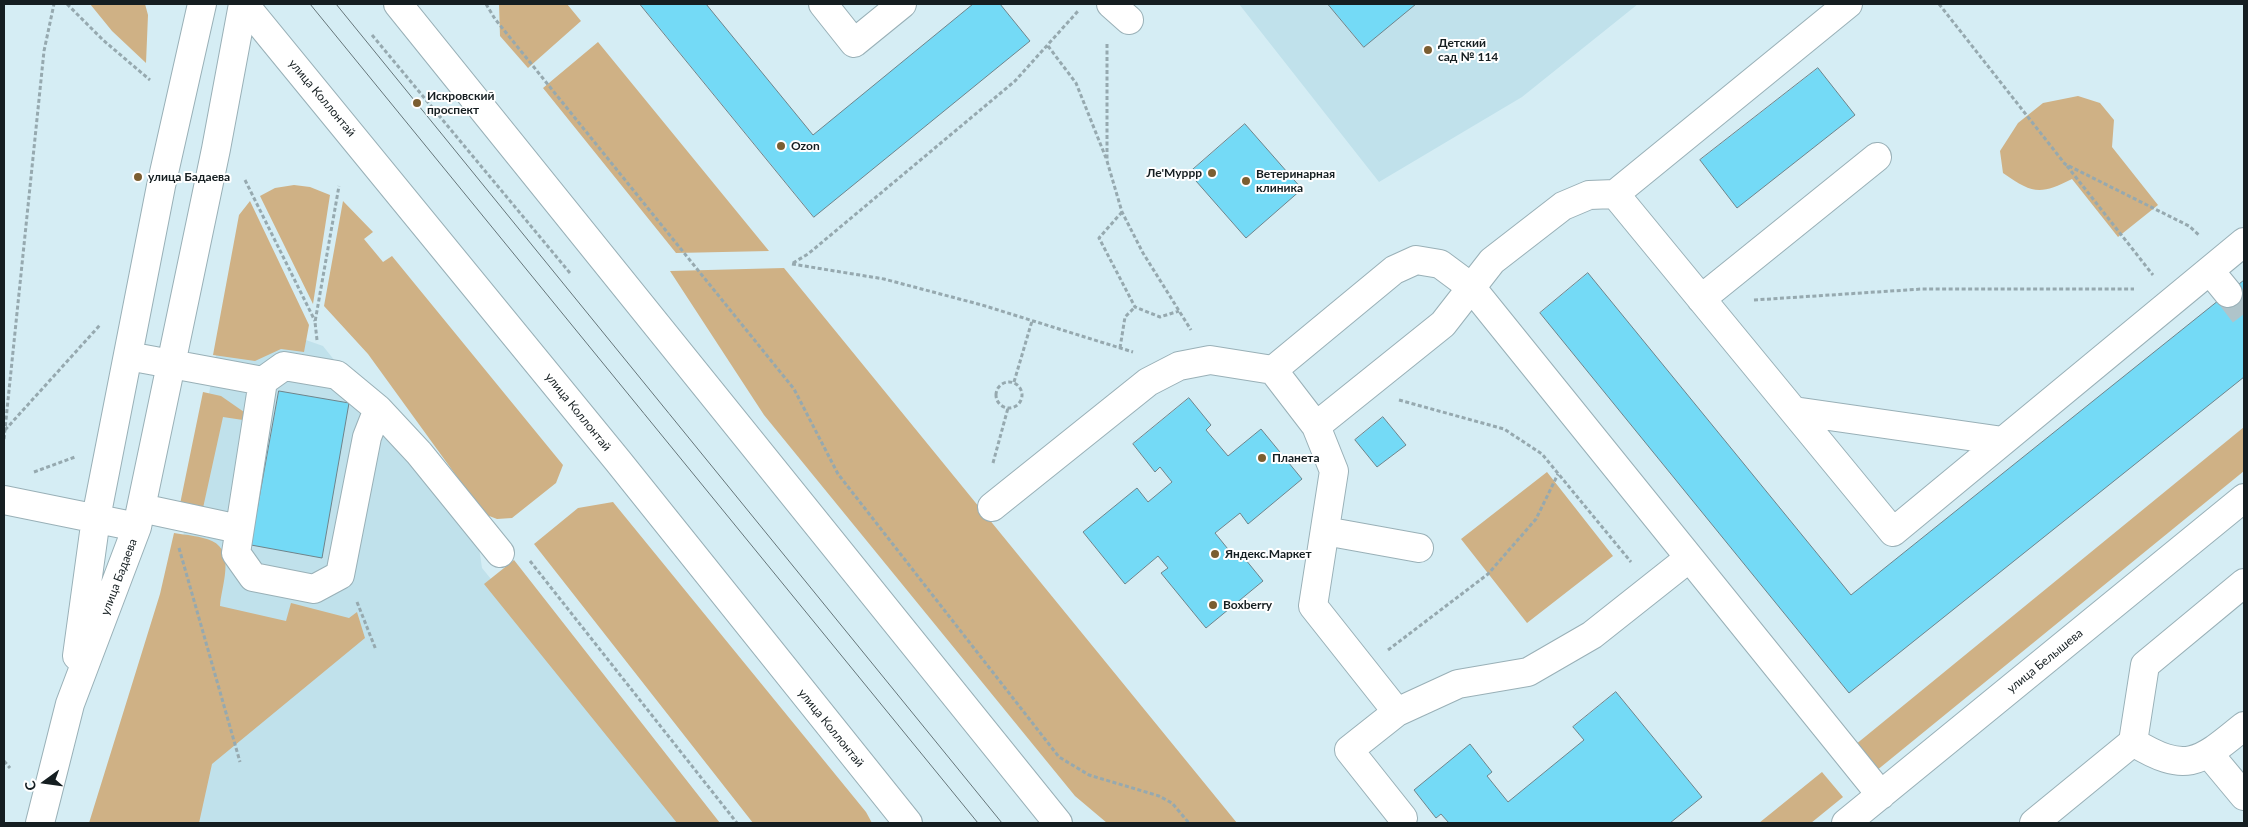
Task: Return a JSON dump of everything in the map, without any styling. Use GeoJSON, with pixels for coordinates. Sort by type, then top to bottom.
{"type":"FeatureCollection","features":[{"type":"Feature","properties":{"kind":"main road","name":"улица Бадаева"},"geometry":{"type":"LineString","coordinates":[[40,823],[70,704],[96,518],[163,176],[202,4]]}},
{"type":"Feature","properties":{"kind":"main road","name":"улица Бадаева"},"geometry":{"type":"LineString","coordinates":[[70,704],[139,518],[216,149],[243,4]]}},
{"type":"Feature","properties":{"kind":"main road","name":"улица Коллонтай"},"geometry":{"type":"LineString","coordinates":[[243,4],[618,461],[904,821]]}},
{"type":"Feature","properties":{"kind":"main road"},"geometry":{"type":"LineString","coordinates":[[398,4],[1058,823]]}},
{"type":"Feature","properties":{"kind":"main road"},"geometry":{"type":"LineString","coordinates":[[822,4],[854,42],[902,4]]}},
{"type":"Feature","properties":{"kind":"main road"},"geometry":{"type":"LineString","coordinates":[[1316,426],[1443,324],[1492,261],[1563,206],[1589,195],[1615,194],[1848,4]]}},
{"type":"Feature","properties":{"kind":"main road"},"geometry":{"type":"LineString","coordinates":[[1702,299],[1877,157]]}},
{"type":"Feature","properties":{"kind":"main road"},"geometry":{"type":"LineString","coordinates":[[1615,194],[1893,532],[2226,257]]}},
{"type":"Feature","properties":{"kind":"main road"},"geometry":{"type":"LineString","coordinates":[[2226,257],[2228,293]]}},
{"type":"Feature","properties":{"kind":"main road"},"geometry":{"type":"LineString","coordinates":[[1272,370],[1394,270],[1416,260],[1440,264],[1470,287],[1688,559],[1881,795]]}},
{"type":"Feature","properties":{"kind":"main road"},"geometry":{"type":"LineString","coordinates":[[128,356],[263,381],[284,366],[337,375],[378,409],[419,453],[500,553]]}},
{"type":"Feature","properties":{"kind":"main road"},"geometry":{"type":"LineString","coordinates":[[992,507],[1148,382],[1179,366],[1210,360],[1272,370],[1316,426],[1334,471],[1314,606],[1397,712]]}},
{"type":"Feature","properties":{"kind":"main road"},"geometry":{"type":"LineString","coordinates":[[263,381],[236,553],[253,577],[314,589],[340,575],[367,437],[378,409]]}},
{"type":"Feature","properties":{"kind":"main road"},"geometry":{"type":"LineString","coordinates":[[1794,411],[2003,441]]}},
{"type":"Feature","properties":{"kind":"main road","name":"улица Белышева"},"geometry":{"type":"LineString","coordinates":[[1846,823],[2244,498]]}},
{"type":"Feature","properties":{"kind":"main road"},"geometry":{"type":"LineString","coordinates":[[4,500],[96,518],[139,518],[169,514],[240,529]]}},
{"type":"Feature","properties":{"kind":"main road"},"geometry":{"type":"LineString","coordinates":[[1325,531],[1419,548]]}},
{"type":"Feature","properties":{"kind":"main road"},"geometry":{"type":"LineString","coordinates":[[1403,818],[1349,750],[1397,712],[1458,684],[1528,672],[1592,635],[1688,559]]}},
{"type":"Feature","properties":{"kind":"main road"},"geometry":{"type":"LineString","coordinates":[[2034,823],[2133,742],[2145,665],[2244,583]]}},
{"type":"Feature","properties":{"kind":"main road"},"geometry":{"type":"LineString","coordinates":[[2133,742],[2157,757],[2184,762],[2209,754],[2244,726]]}},
{"type":"Feature","properties":{"kind":"main road"},"geometry":{"type":"LineString","coordinates":[[2209,754],[2244,796]]}},
{"type":"Feature","properties":{"kind":"path"},"geometry":{"type":"LineString","coordinates":[[4,439],[44,51],[54,4]]}},
{"type":"Feature","properties":{"kind":"path"},"geometry":{"type":"LineString","coordinates":[[67,4],[103,40],[155,84]]}},
{"type":"Feature","properties":{"kind":"path"},"geometry":{"type":"LineString","coordinates":[[486,4],[494,19],[794,389],[838,474],[1059,758],[1089,775],[1159,796],[1172,803],[1189,823]]}},
{"type":"Feature","properties":{"kind":"path"},"geometry":{"type":"LineString","coordinates":[[1085,4],[1015,81],[808,254],[792,264],[884,279],[1032,321],[1179,366]]}},
{"type":"Feature","properties":{"kind":"path"},"geometry":{"type":"LineString","coordinates":[[1940,4],[2173,301]]}},
{"type":"Feature","properties":{"kind":"path"},"geometry":{"type":"LineString","coordinates":[[372,35],[576,281]]}},
{"type":"Feature","properties":{"kind":"path"},"geometry":{"type":"LineString","coordinates":[[1107,43],[1107,161]]}},
{"type":"Feature","properties":{"kind":"path"},"geometry":{"type":"LineString","coordinates":[[1048,46],[1076,83],[1107,161],[1122,212],[1142,253],[1210,360]]}},
{"type":"Feature","properties":{"kind":"path"},"geometry":{"type":"LineString","coordinates":[[2066,164],[2189,226],[2226,257]]}},
{"type":"Feature","properties":{"kind":"path"},"geometry":{"type":"LineString","coordinates":[[245,180],[316,322]]}},
{"type":"Feature","properties":{"kind":"path"},"geometry":{"type":"LineString","coordinates":[[320,372],[316,322],[339,186]]}},
{"type":"Feature","properties":{"kind":"path"},"geometry":{"type":"LineString","coordinates":[[1122,212],[1099,238],[1135,308],[1160,318],[1179,311]]}},
{"type":"Feature","properties":{"kind":"path"},"geometry":{"type":"LineString","coordinates":[[1702,299],[1729,301],[1922,289],[2131,288],[2173,301]]}},
{"type":"Feature","properties":{"kind":"path"},"geometry":{"type":"LineString","coordinates":[[1120,348],[1125,317],[1135,308]]}},
{"type":"Feature","properties":{"kind":"path"},"geometry":{"type":"LineString","coordinates":[[1014,382],[1032,321]]}},
{"type":"Feature","properties":{"kind":"path"},"geometry":{"type":"LineString","coordinates":[[5,430],[100,324]]}},
{"type":"Feature","properties":{"kind":"path"},"geometry":{"type":"LineString","coordinates":[[1006,382],[1014,382],[1020,386],[1023,393],[1022,401],[1016,407],[1008,408],[1002,406],[997,400],[996,392],[1006,382]]}},
{"type":"Feature","properties":{"kind":"path"},"geometry":{"type":"LineString","coordinates":[[1361,390],[1504,429],[1542,454],[1652,588]]}},
{"type":"Feature","properties":{"kind":"path"},"geometry":{"type":"LineString","coordinates":[[991,470],[1008,408]]}},
{"type":"Feature","properties":{"kind":"path"},"geometry":{"type":"LineString","coordinates":[[27,475],[76,457]]}},
{"type":"Feature","properties":{"kind":"path"},"geometry":{"type":"LineString","coordinates":[[1363,668],[1488,574],[1536,519],[1558,474]]}},
{"type":"Feature","properties":{"kind":"path"},"geometry":{"type":"LineString","coordinates":[[169,514],[240,762]]}},
{"type":"Feature","properties":{"kind":"path"},"geometry":{"type":"LineString","coordinates":[[528,557],[738,823]]}},
{"type":"Feature","properties":{"kind":"path"},"geometry":{"type":"LineString","coordinates":[[340,575],[362,609],[376,650]]}},
{"type":"Feature","properties":{"kind":"path"},"geometry":{"type":"LineString","coordinates":[[4,761],[10,768]]}},
{"type":"Feature","properties":{"kind":"shaded area"},"geometry":{"type":"Polygon","coordinates":[[[90,4],[145,4],[148,15],[146,63],[112,31],[90,4]]]}},
{"type":"Feature","properties":{"kind":"shaded area"},"geometry":{"type":"Polygon","coordinates":[[[499,4],[567,4],[581,21],[528,68],[500,36],[499,4]]]}},
{"type":"Feature","properties":{"kind":"shaded area","name":"Детский сад № 114"},"geometry":{"type":"Polygon","coordinates":[[[1239,4],[1638,4],[1522,97],[1379,182],[1239,4]]]}},
{"type":"Feature","properties":{"kind":"shaded area"},"geometry":{"type":"Polygon","coordinates":[[[598,42],[769,251],[676,253],[543,88],[598,42]]]}},
{"type":"Feature","properties":{"kind":"shaded area"},"geometry":{"type":"Polygon","coordinates":[[[2078,96],[2100,103],[2114,120],[2112,147],[2158,205],[2118,237],[2072,179],[2052,188],[2037,190],[2022,185],[2003,173],[2000,151],[2018,123],[2043,103],[2078,96]]]}},
{"type":"Feature","properties":{"kind":"shaded area"},"geometry":{"type":"Polygon","coordinates":[[[294,185],[310,187],[330,195],[313,304],[260,196],[275,188],[294,185]]]}},
{"type":"Feature","properties":{"kind":"shaded area"},"geometry":{"type":"Polygon","coordinates":[[[250,201],[309,325],[304,352],[281,349],[255,361],[213,355],[239,215],[250,201]]]}},
{"type":"Feature","properties":{"kind":"shaded area"},"geometry":{"type":"Polygon","coordinates":[[[343,201],[373,232],[364,239],[383,262],[392,256],[563,465],[556,483],[512,518],[497,519],[484,514],[368,354],[324,306],[343,201]]]}},
{"type":"Feature","properties":{"kind":"shaded area"},"geometry":{"type":"Polygon","coordinates":[[[784,268],[1237,823],[1107,823],[1075,796],[764,415],[670,271],[784,268]]]}},
{"type":"Feature","properties":{"kind":"shaded area"},"geometry":{"type":"Polygon","coordinates":[[[224,311],[323,346],[478,540],[482,568],[690,823],[131,823],[224,311]]]}},
{"type":"Feature","properties":{"kind":"shaded area"},"geometry":{"type":"Polygon","coordinates":[[[203,392],[221,396],[244,412],[243,420],[223,417],[203,508],[180,504],[203,392]]]}},
{"type":"Feature","properties":{"kind":"shaded area"},"geometry":{"type":"Polygon","coordinates":[[[2244,427],[2244,471],[1876,771],[1855,745],[2244,427]]]}},
{"type":"Feature","properties":{"kind":"shaded area"},"geometry":{"type":"Polygon","coordinates":[[[1547,472],[1613,556],[1527,623],[1461,539],[1547,472]]]}},
{"type":"Feature","properties":{"kind":"shaded area"},"geometry":{"type":"Polygon","coordinates":[[[613,502],[866,812],[872,823],[753,823],[534,544],[578,508],[613,502]]]}},
{"type":"Feature","properties":{"kind":"shaded area"},"geometry":{"type":"Polygon","coordinates":[[[174,533],[212,541],[224,553],[225,571],[220,606],[286,621],[291,603],[349,618],[357,612],[365,638],[212,764],[199,823],[89,823],[160,594],[174,533]]]}},
{"type":"Feature","properties":{"kind":"shaded area"},"geometry":{"type":"Polygon","coordinates":[[[514,560],[720,823],[677,823],[484,584],[514,560]]]}},
{"type":"Feature","properties":{"kind":"shaded area"},"geometry":{"type":"Polygon","coordinates":[[[1822,772],[1843,797],[1811,823],[1759,823],[1822,772]]]}},
{"type":"Feature","properties":{"kind":"building"},"geometry":{"type":"Polygon","coordinates":[[[640,4],[706,4],[813,135],[973,4],[1000,4],[1030,41],[814,217],[640,4]]]}},
{"type":"Feature","properties":{"kind":"building"},"geometry":{"type":"Polygon","coordinates":[[[1328,4],[1416,4],[1364,47],[1328,4]]]}},
{"type":"Feature","properties":{"kind":"building"},"geometry":{"type":"Polygon","coordinates":[[[1818,68],[1855,115],[1737,208],[1700,160],[1818,68]]]}},
{"type":"Feature","properties":{"kind":"building","name":"Ветеринарная клиника"},"geometry":{"type":"Polygon","coordinates":[[[1245,124],[1302,189],[1246,238],[1189,173],[1245,124]]]}},
{"type":"Feature","properties":{"kind":"building"},"geometry":{"type":"Polygon","coordinates":[[[1588,273],[1851,595],[2244,280],[2244,377],[1849,693],[1540,313],[1588,273]]]}},
{"type":"Feature","properties":{"kind":"building"},"geometry":{"type":"Polygon","coordinates":[[[279,391],[349,403],[322,558],[251,545],[279,391]]]}},
{"type":"Feature","properties":{"kind":"building"},"geometry":{"type":"Polygon","coordinates":[[[1189,398],[1211,425],[1206,430],[1228,456],[1261,429],[1302,479],[1248,524],[1240,513],[1215,533],[1236,559],[1241,554],[1263,581],[1206,628],[1161,573],[1168,568],[1158,556],[1125,584],[1083,532],[1137,488],[1148,502],[1172,482],[1160,467],[1155,472],[1133,444],[1189,398]]]}},
{"type":"Feature","properties":{"kind":"building"},"geometry":{"type":"Polygon","coordinates":[[[1383,417],[1406,445],[1377,467],[1355,440],[1383,417]]]}},
{"type":"Feature","properties":{"kind":"building"},"geometry":{"type":"Polygon","coordinates":[[[1616,692],[1702,797],[1670,823],[1449,823],[1441,814],[1436,818],[1414,790],[1470,744],[1492,772],[1487,776],[1508,802],[1584,740],[1573,727],[1616,692]]]}},
{"type":"Feature","properties":{"kind":"tunnel"},"geometry":{"type":"LineString","coordinates":[[2228,293],[2244,314]]}},
{"type":"Feature","properties":{"kind":"tram line"},"geometry":{"type":"LineString","coordinates":[[310,4],[978,823]]}},
{"type":"Feature","properties":{"kind":"tram line"},"geometry":{"type":"LineString","coordinates":[[336,4],[1002,823]]}},
{"type":"Feature","properties":{"kind":"place","name":"Детский сад № 114"},"geometry":{"type":"Point","coordinates":[1428,50]}},
{"type":"Feature","properties":{"kind":"place","name":"Искровский проспект"},"geometry":{"type":"Point","coordinates":[417,103]}},
{"type":"Feature","properties":{"kind":"place","name":"Ozon"},"geometry":{"type":"Point","coordinates":[781,146]}},
{"type":"Feature","properties":{"kind":"place","name":"Ле'Муррр"},"geometry":{"type":"Point","coordinates":[1212,173]}},
{"type":"Feature","properties":{"kind":"place","name":"улица Бадаева"},"geometry":{"type":"Point","coordinates":[138,177]}},
{"type":"Feature","properties":{"kind":"place","name":"Ветеринарная клиника"},"geometry":{"type":"Point","coordinates":[1246,181]}},
{"type":"Feature","properties":{"kind":"place","name":"Планета"},"geometry":{"type":"Point","coordinates":[1262,458]}},
{"type":"Feature","properties":{"kind":"place","name":"Яндекс.Маркет"},"geometry":{"type":"Point","coordinates":[1215,554]}},
{"type":"Feature","properties":{"kind":"place","name":"Boxberry"},"geometry":{"type":"Point","coordinates":[1213,605]}}]}
